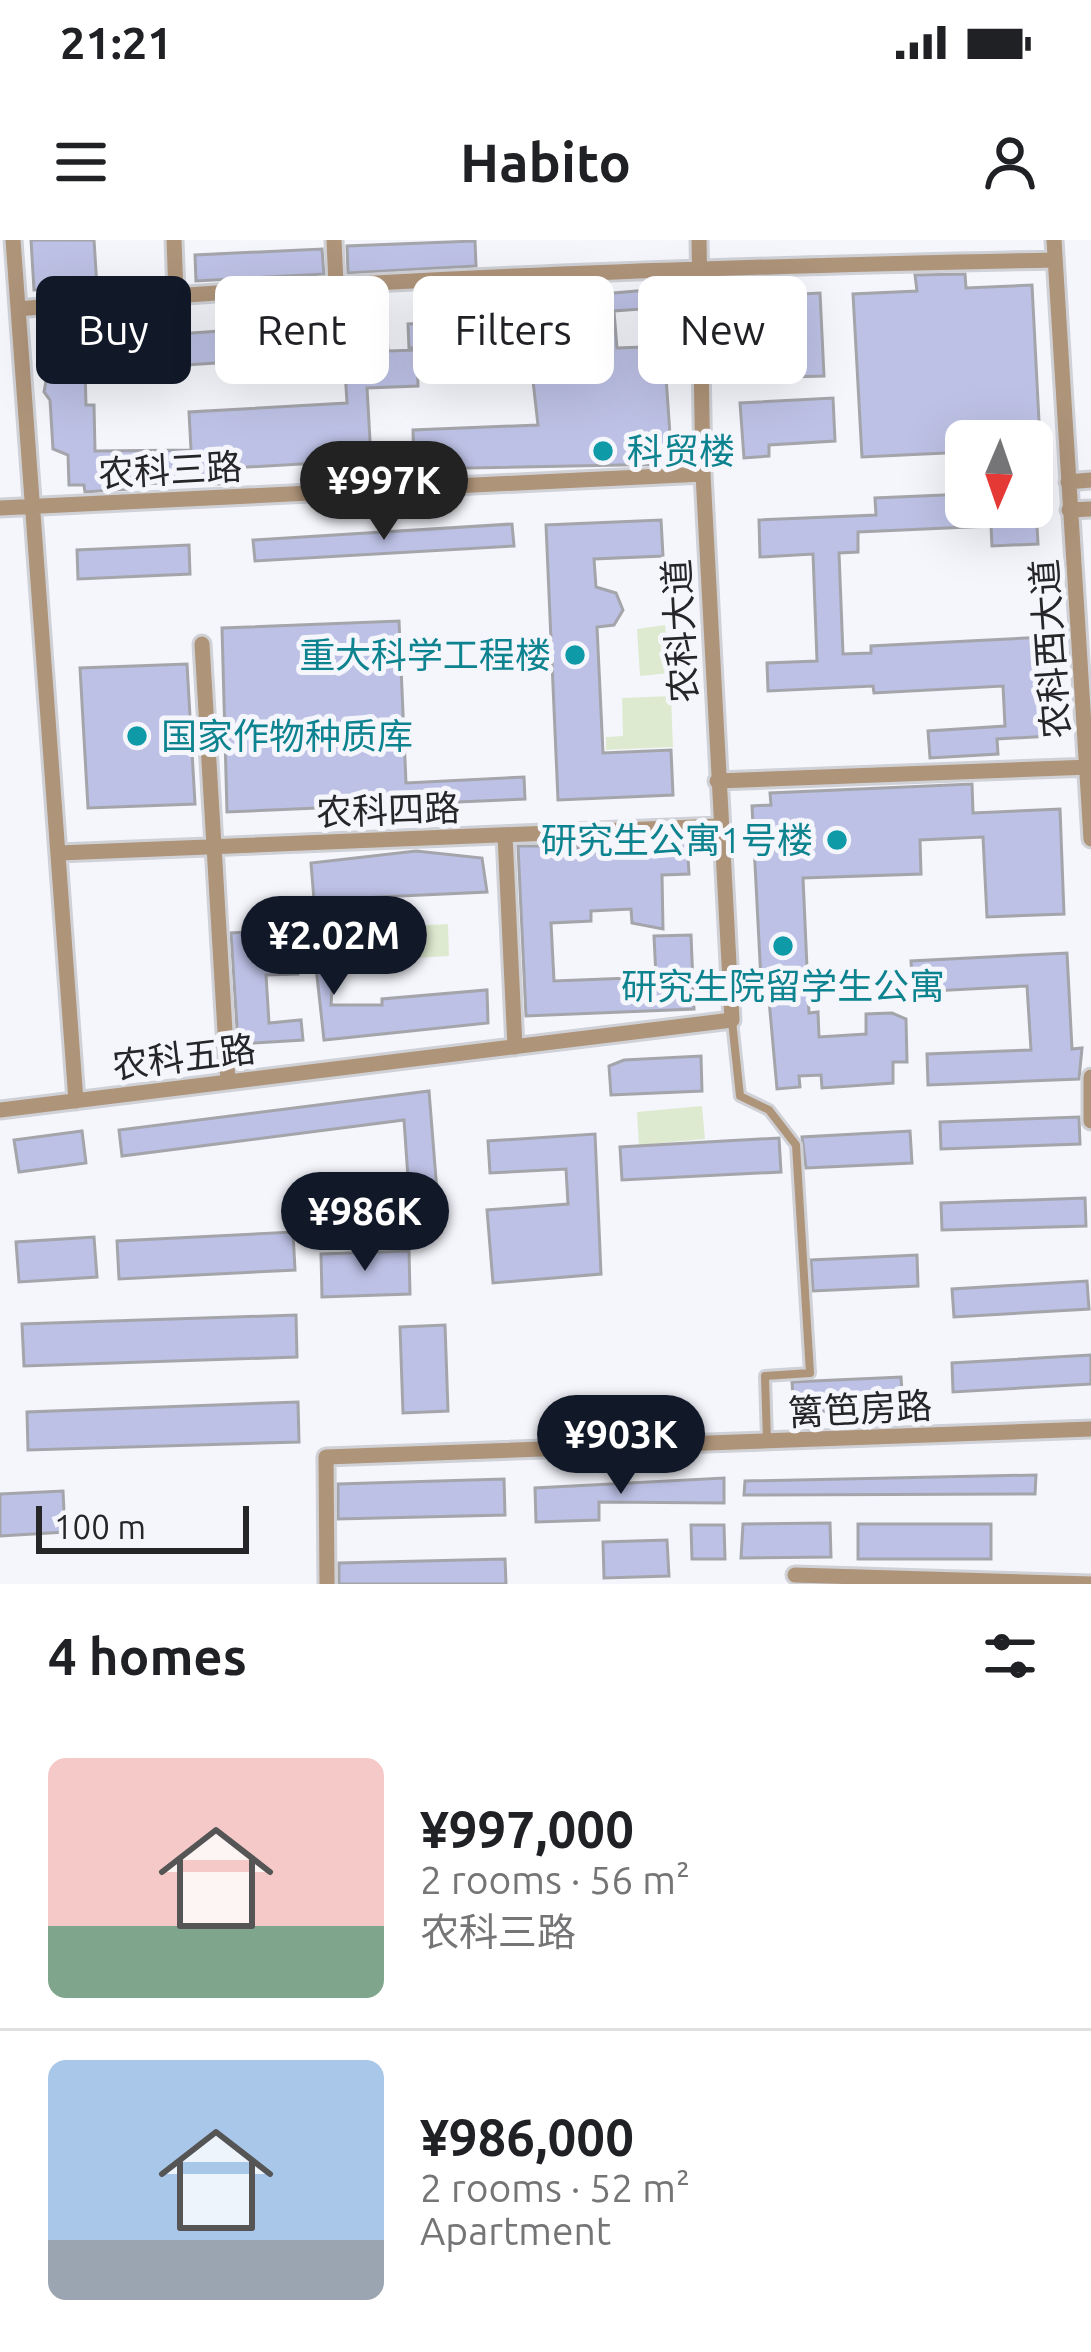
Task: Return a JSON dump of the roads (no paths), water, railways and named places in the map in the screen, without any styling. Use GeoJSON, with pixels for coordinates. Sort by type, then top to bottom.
{"type":"FeatureCollection","features":[{"type":"Feature","properties":{"kind":"street"},"geometry":{"type":"LineString","coordinates":[[13,240],[76,1101]]}},
{"type":"Feature","properties":{"kind":"street"},"geometry":{"type":"LineString","coordinates":[[174,240],[175,276]]}},
{"type":"Feature","properties":{"kind":"street"},"geometry":{"type":"LineString","coordinates":[[334,240],[336,276]]}},
{"type":"Feature","properties":{"kind":"street","name":"农科大道"},"geometry":{"type":"LineString","coordinates":[[699,240],[703,474],[732,1020]]}},
{"type":"Feature","properties":{"kind":"street","name":"农科西大道"},"geometry":{"type":"LineString","coordinates":[[1054,240],[1091,839]]}},
{"type":"Feature","properties":{"kind":"street"},"geometry":{"type":"LineString","coordinates":[[389,282],[700,267],[1055,260]]}},
{"type":"Feature","properties":{"kind":"street"},"geometry":{"type":"LineString","coordinates":[[18,309],[36,307]]}},
{"type":"Feature","properties":{"kind":"street","name":"农科三路"},"geometry":{"type":"LineString","coordinates":[[0,508],[703,474]]}},
{"type":"Feature","properties":{"kind":"street"},"geometry":{"type":"LineString","coordinates":[[1067,482],[1091,480]]}},
{"type":"Feature","properties":{"kind":"street"},"geometry":{"type":"LineString","coordinates":[[1069,510],[1091,509]]}},
{"type":"Feature","properties":{"kind":"street"},"geometry":{"type":"LineString","coordinates":[[202,644],[210,846],[228,1082]]}},
{"type":"Feature","properties":{"kind":"street"},"geometry":{"type":"LineString","coordinates":[[717,781],[1090,768]]}},
{"type":"Feature","properties":{"kind":"street","name":"农科四路"},"geometry":{"type":"LineString","coordinates":[[59,854],[719,826]]}},
{"type":"Feature","properties":{"kind":"street"},"geometry":{"type":"LineString","coordinates":[[505,835],[515,1047]]}},
{"type":"Feature","properties":{"kind":"street","name":"农科五路"},"geometry":{"type":"LineString","coordinates":[[0,1111],[732,1020]]}},
{"type":"Feature","properties":{"kind":"street"},"geometry":{"type":"LineString","coordinates":[[1091,1078],[1091,1121]]}},
{"type":"Feature","properties":{"kind":"street","name":"篱笆房路"},"geometry":{"type":"LineString","coordinates":[[327,1584],[326,1457],[1091,1429]]}},
{"type":"Feature","properties":{"kind":"street"},"geometry":{"type":"LineString","coordinates":[[795,1576],[1091,1584]]}},
{"type":"Feature","properties":{"kind":"lane"},"geometry":{"type":"LineString","coordinates":[[732,1020],[740,1096],[769,1111],[796,1145],[810,1372],[766,1376],[767,1443]]}},
{"type":"Feature","properties":{"kind":"place","name":"科贸楼"},"geometry":{"type":"Point","coordinates":[603,451]}},
{"type":"Feature","properties":{"kind":"place","name":"重大科学工程楼"},"geometry":{"type":"Point","coordinates":[575,655]}},
{"type":"Feature","properties":{"kind":"place","name":"国家作物种质库"},"geometry":{"type":"Point","coordinates":[137,736]}},
{"type":"Feature","properties":{"kind":"place","name":"研究生公寓1号楼"},"geometry":{"type":"Point","coordinates":[837,840]}},
{"type":"Feature","properties":{"kind":"place","name":"研究生院留学生公寓"},"geometry":{"type":"Point","coordinates":[783,946]}}]}
